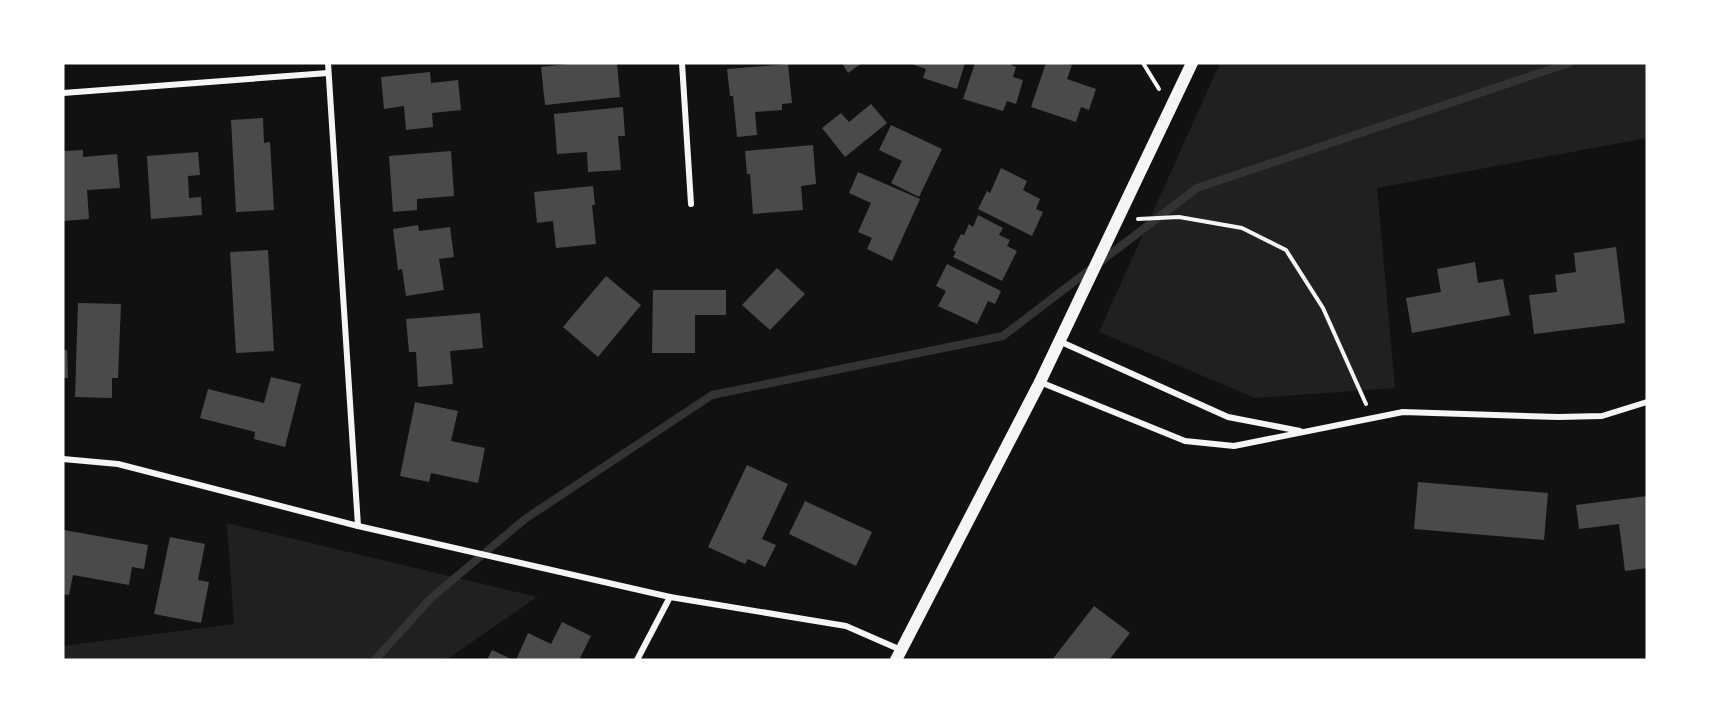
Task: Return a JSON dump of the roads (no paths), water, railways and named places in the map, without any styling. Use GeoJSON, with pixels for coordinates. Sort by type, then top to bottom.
{"type":"FeatureCollection","features":[{"type":"Feature","properties":{"kind":"main road"},"geometry":{"type":"LineString","coordinates":[[899,655],[1040,382],[1191,63]]}},
{"type":"Feature","properties":{"kind":"street"},"geometry":{"type":"LineString","coordinates":[[328,63],[358,526]]}},
{"type":"Feature","properties":{"kind":"street"},"geometry":{"type":"LineString","coordinates":[[682,63],[691,204]]}},
{"type":"Feature","properties":{"kind":"street"},"geometry":{"type":"LineString","coordinates":[[63,93],[328,74]]}},
{"type":"Feature","properties":{"kind":"street"},"geometry":{"type":"LineString","coordinates":[[1059,341],[1228,417],[1304,432]]}},
{"type":"Feature","properties":{"kind":"street"},"geometry":{"type":"LineString","coordinates":[[1040,382],[1185,441],[1234,446],[1402,412],[1558,417],[1602,416],[1647,402]]}},
{"type":"Feature","properties":{"kind":"street"},"geometry":{"type":"LineString","coordinates":[[63,459],[118,464],[358,526],[670,597],[846,626],[899,655]]}},
{"type":"Feature","properties":{"kind":"street"},"geometry":{"type":"LineString","coordinates":[[637,660],[670,597]]}},
{"type":"Feature","properties":{"kind":"waterway"},"geometry":{"type":"LineString","coordinates":[[375,660],[431,598],[525,519],[712,395],[1003,336],[1197,188],[1569,63]]}}]}
